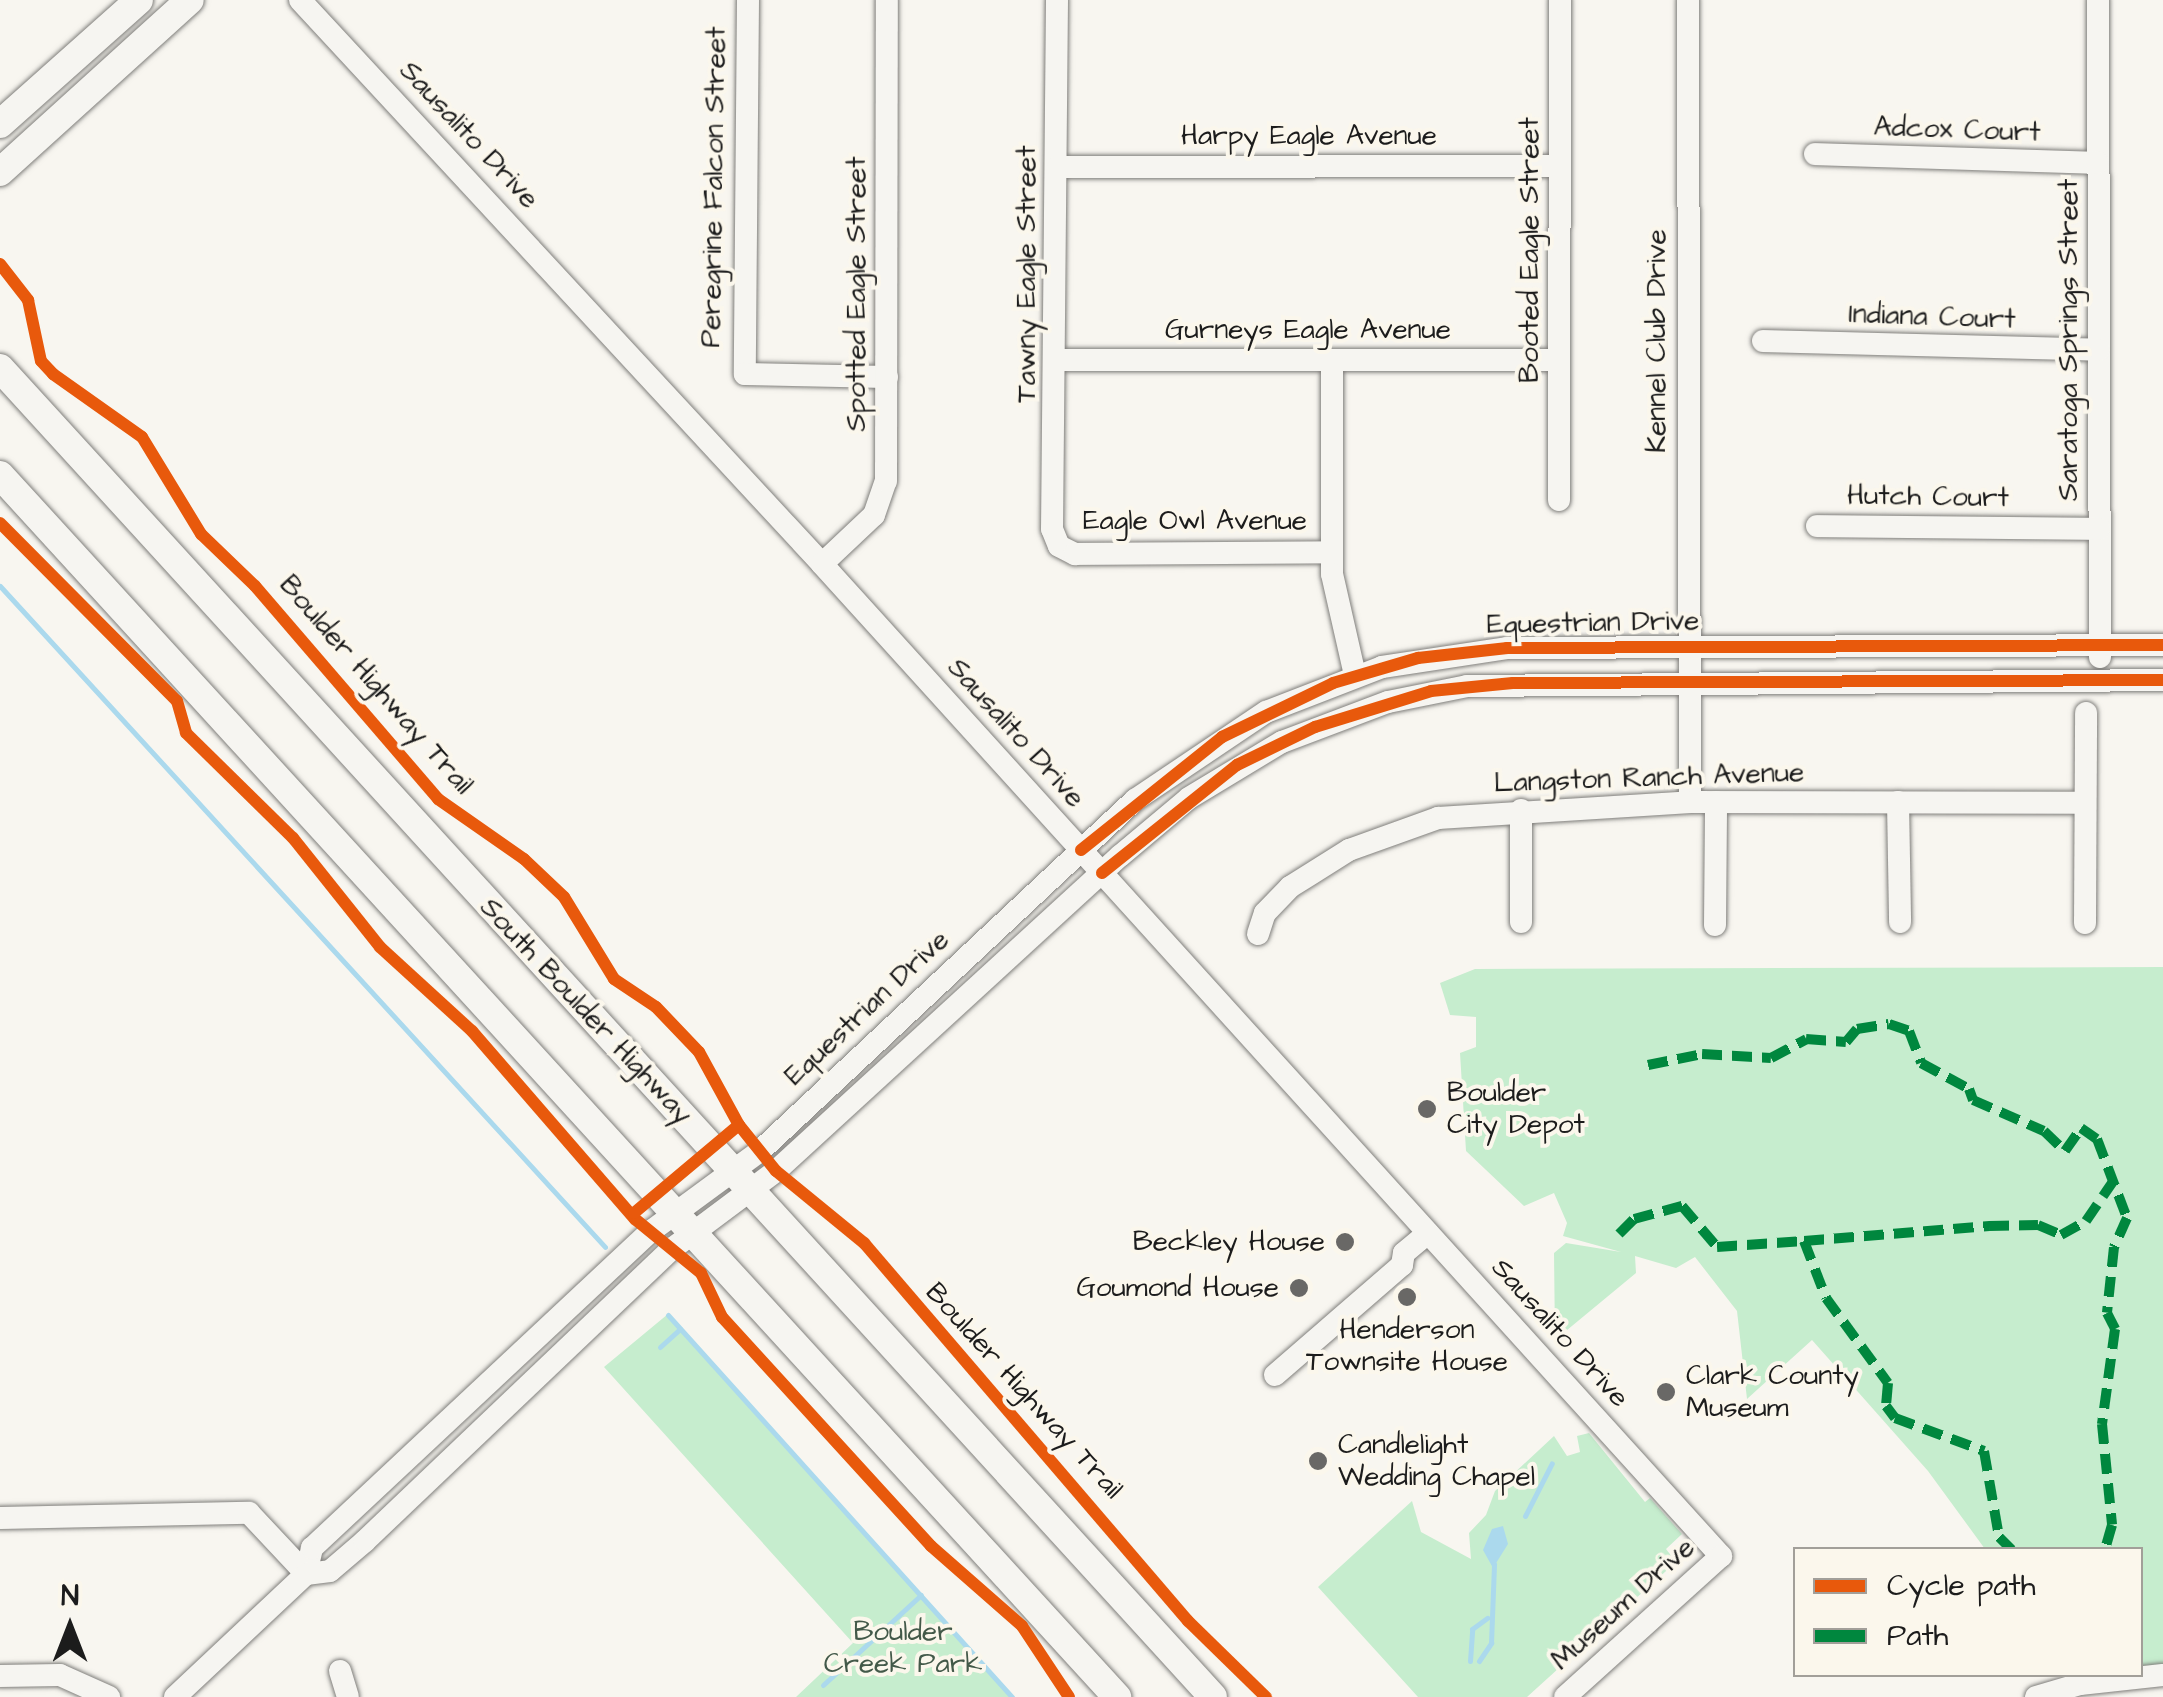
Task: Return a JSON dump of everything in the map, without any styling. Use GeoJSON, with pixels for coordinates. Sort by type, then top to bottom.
{"type":"FeatureCollection","features":[{"type":"Feature","properties":{"kind":"main road"},"geometry":{"type":"LineString","coordinates":[[0,124],[139,0]]}},
{"type":"Feature","properties":{"kind":"main road"},"geometry":{"type":"LineString","coordinates":[[0,172],[190,0]]}},
{"type":"Feature","properties":{"kind":"main road","name":"South Boulder Highway"},"geometry":{"type":"LineString","coordinates":[[0,368],[1213,1697]]}},
{"type":"Feature","properties":{"kind":"main road"},"geometry":{"type":"LineString","coordinates":[[0,476],[686,1220],[1117,1697]]}},
{"type":"Feature","properties":{"kind":"street","name":"Sausalito Drive"},"geometry":{"type":"LineString","coordinates":[[300,0],[822,564],[1721,1556]]}},
{"type":"Feature","properties":{"kind":"street","name":"Peregrine Falcon Street"},"geometry":{"type":"LineString","coordinates":[[748,0],[745,374],[887,377]]}},
{"type":"Feature","properties":{"kind":"street","name":"Spotted Eagle Street"},"geometry":{"type":"LineString","coordinates":[[822,564],[863,529],[882,499],[887,377],[888,0]]}},
{"type":"Feature","properties":{"kind":"street","name":"Tawny Eagle Street"},"geometry":{"type":"LineString","coordinates":[[1057,0],[1052,529],[1058,546]]}},
{"type":"Feature","properties":{"kind":"street","name":"Booted Eagle Street"},"geometry":{"type":"LineString","coordinates":[[1559,500],[1560,0]]}},
{"type":"Feature","properties":{"kind":"street","name":"Kennel Club Drive"},"geometry":{"type":"LineString","coordinates":[[1688,0],[1690,802]]}},
{"type":"Feature","properties":{"kind":"street","name":"Saratoga Springs Street"},"geometry":{"type":"LineString","coordinates":[[2098,0],[2100,680]]}},
{"type":"Feature","properties":{"kind":"street","name":"Adcox Court"},"geometry":{"type":"LineString","coordinates":[[1815,154],[2098,162]]}},
{"type":"Feature","properties":{"kind":"street","name":"Harpy Eagle Avenue"},"geometry":{"type":"LineString","coordinates":[[1058,167],[1560,166]]}},
{"type":"Feature","properties":{"kind":"street","name":"Indiana Court"},"geometry":{"type":"LineString","coordinates":[[1762,341],[2099,350]]}},
{"type":"Feature","properties":{"kind":"street","name":"Gurneys Eagle Avenue"},"geometry":{"type":"LineString","coordinates":[[1056,360],[1560,360]]}},
{"type":"Feature","properties":{"kind":"street"},"geometry":{"type":"LineString","coordinates":[[1332,360],[1332,552],[1336,610],[1356,676]]}},
{"type":"Feature","properties":{"kind":"street","name":"Hutch Court"},"geometry":{"type":"LineString","coordinates":[[1817,526],[2099,529]]}},
{"type":"Feature","properties":{"kind":"street","name":"Eagle Owl Avenue"},"geometry":{"type":"LineString","coordinates":[[1058,546],[1075,554],[1332,552]]}},
{"type":"Feature","properties":{"kind":"street","name":"Equestrian Drive"},"geometry":{"type":"LineString","coordinates":[[175,1697],[306,1574],[312,1548],[686,1220],[740,1179],[1081,850],[1222,737],[1356,676],[1480,650],[2163,645]]}},
{"type":"Feature","properties":{"kind":"street","name":"Equestrian Drive"},"geometry":{"type":"LineString","coordinates":[[740,1179],[776,1171],[1102,873],[1236,766],[1346,715],[1467,686],[2163,680]]}},
{"type":"Feature","properties":{"kind":"street"},"geometry":{"type":"LineString","coordinates":[[2085,923],[2086,713]]}},
{"type":"Feature","properties":{"kind":"street","name":"Langston Ranch Avenue"},"geometry":{"type":"LineString","coordinates":[[1258,934],[1265,913],[1290,887],[1349,850],[1438,818],[1690,802],[2085,803]]}},
{"type":"Feature","properties":{"kind":"street"},"geometry":{"type":"LineString","coordinates":[[1715,925],[1716,802]]}},
{"type":"Feature","properties":{"kind":"street"},"geometry":{"type":"LineString","coordinates":[[1898,802],[1900,922]]}},
{"type":"Feature","properties":{"kind":"street"},"geometry":{"type":"LineString","coordinates":[[1521,810],[1521,922]]}},
{"type":"Feature","properties":{"kind":"street"},"geometry":{"type":"LineString","coordinates":[[1275,1375],[1402,1266],[1404,1253],[1433,1238]]}},
{"type":"Feature","properties":{"kind":"street"},"geometry":{"type":"LineString","coordinates":[[0,1518],[249,1513],[306,1574]]}},
{"type":"Feature","properties":{"kind":"street","name":"Museum Drive"},"geometry":{"type":"LineString","coordinates":[[1565,1697],[1721,1556]]}},
{"type":"Feature","properties":{"kind":"street"},"geometry":{"type":"LineString","coordinates":[[340,1671],[348,1697]]}},
{"type":"Feature","properties":{"kind":"street"},"geometry":{"type":"LineString","coordinates":[[0,1676],[60,1675],[109,1697]]}},
{"type":"Feature","properties":{"kind":"street"},"geometry":{"type":"LineString","coordinates":[[2036,1697],[2080,1684],[2163,1676]]}},
{"type":"Feature","properties":{"kind":"green space"},"geometry":{"type":"Polygon","coordinates":[[[2163,967],[2163,1672],[2143,1672],[2143,1547],[1984,1547],[1928,1471],[1812,1340],[1747,1399],[1737,1311],[1695,1257],[1676,1268],[1635,1256],[1636,1273],[1555,1340],[1554,1253],[1566,1243],[1621,1252],[1563,1236],[1567,1223],[1554,1193],[1524,1206],[1466,1151],[1460,1053],[1476,1047],[1476,1017],[1450,1015],[1440,983],[1475,969],[2163,967]]]}},
{"type":"Feature","properties":{"kind":"green space","name":"Boulder Creek Park"},"geometry":{"type":"Polygon","coordinates":[[[668,1314],[1013,1697],[796,1697],[853,1643],[604,1367],[668,1314]]]}},
{"type":"Feature","properties":{"kind":"green space"},"geometry":{"type":"Polygon","coordinates":[[[1589,1433],[1645,1502],[1650,1498],[1682,1534],[1666,1549],[1676,1562],[1527,1697],[1418,1697],[1318,1587],[1412,1501],[1421,1532],[1471,1559],[1469,1533],[1486,1515],[1495,1491],[1554,1436],[1567,1456],[1580,1452],[1577,1436],[1589,1433]]]}},
{"type":"Feature","properties":{"kind":"water"},"geometry":{"type":"Polygon","coordinates":[[[1503,1526],[1508,1544],[1493,1568],[1483,1550],[1492,1529],[1503,1526]]]}},
{"type":"Feature","properties":{"kind":"waterway"},"geometry":{"type":"LineString","coordinates":[[0,586],[605,1247]]}},
{"type":"Feature","properties":{"kind":"waterway"},"geometry":{"type":"LineString","coordinates":[[668,1315],[1012,1697]]}},
{"type":"Feature","properties":{"kind":"waterway"},"geometry":{"type":"LineString","coordinates":[[660,1347],[680,1329]]}},
{"type":"Feature","properties":{"kind":"waterway"},"geometry":{"type":"LineString","coordinates":[[1525,1516],[1552,1463]]}},
{"type":"Feature","properties":{"kind":"waterway"},"geometry":{"type":"LineString","coordinates":[[1479,1661],[1491,1643],[1494,1564]]}},
{"type":"Feature","properties":{"kind":"waterway"},"geometry":{"type":"LineString","coordinates":[[823,1685],[921,1595]]}},
{"type":"Feature","properties":{"kind":"waterway"},"geometry":{"type":"LineString","coordinates":[[1470,1661],[1472,1629],[1487,1618]]}},
{"type":"Feature","properties":{"kind":"marked path"},"geometry":{"type":"LineString","coordinates":[[1648,1065],[1702,1054],[1771,1058],[1806,1039],[1846,1042],[1857,1029],[1889,1024],[1909,1031],[1921,1063],[1969,1089],[1973,1100],[2044,1131],[2065,1151],[2081,1128],[2097,1139],[2127,1218],[2114,1247],[2107,1313],[2115,1329],[2102,1424],[2112,1525],[2106,1547]]}},
{"type":"Feature","properties":{"kind":"marked path"},"geometry":{"type":"LineString","coordinates":[[1804,1241],[1989,1226],[2038,1225],[2061,1235],[2086,1221],[2114,1180]]}},
{"type":"Feature","properties":{"kind":"marked path"},"geometry":{"type":"LineString","coordinates":[[1619,1234],[1634,1219],[1682,1206],[1717,1247],[1804,1241],[1826,1298],[1888,1383],[1886,1406],[1895,1418],[1984,1451],[1999,1537],[2009,1547]]}},
{"type":"Feature","properties":{"kind":"cycle path","name":"Boulder Highway Trail"},"geometry":{"type":"LineString","coordinates":[[0,264],[28,300],[41,361],[53,374],[142,437],[201,534],[255,586],[438,799],[524,859],[564,897],[614,979],[656,1007],[699,1052],[739,1125],[776,1171],[864,1243],[1188,1621],[1266,1697]]}},
{"type":"Feature","properties":{"kind":"cycle path"},"geometry":{"type":"LineString","coordinates":[[0,523],[177,701],[186,733],[293,838],[380,947],[472,1031],[635,1219],[701,1273],[722,1317],[931,1546],[1022,1626],[1069,1697]]}},
{"type":"Feature","properties":{"kind":"cycle path"},"geometry":{"type":"LineString","coordinates":[[1081,850],[1222,737],[1333,683],[1418,658],[1507,648],[2163,645]]}},
{"type":"Feature","properties":{"kind":"cycle path"},"geometry":{"type":"LineString","coordinates":[[1102,873],[1237,765],[1315,727],[1431,691],[1513,683],[2163,680]]}},
{"type":"Feature","properties":{"kind":"cycle path"},"geometry":{"type":"LineString","coordinates":[[634,1213],[739,1125]]}},
{"type":"Feature","properties":{"kind":"place","name":"Boulder City Depot"},"geometry":{"type":"Point","coordinates":[1427,1109]}},
{"type":"Feature","properties":{"kind":"place","name":"Beckley House"},"geometry":{"type":"Point","coordinates":[1345,1242]}},
{"type":"Feature","properties":{"kind":"place","name":"Goumond House"},"geometry":{"type":"Point","coordinates":[1299,1288]}},
{"type":"Feature","properties":{"kind":"place","name":"Henderson Townsite House"},"geometry":{"type":"Point","coordinates":[1407,1297]}},
{"type":"Feature","properties":{"kind":"place","name":"Clark County Museum"},"geometry":{"type":"Point","coordinates":[1666,1392]}},
{"type":"Feature","properties":{"kind":"place","name":"Candlelight Wedding Chapel"},"geometry":{"type":"Point","coordinates":[1318,1461]}}]}
